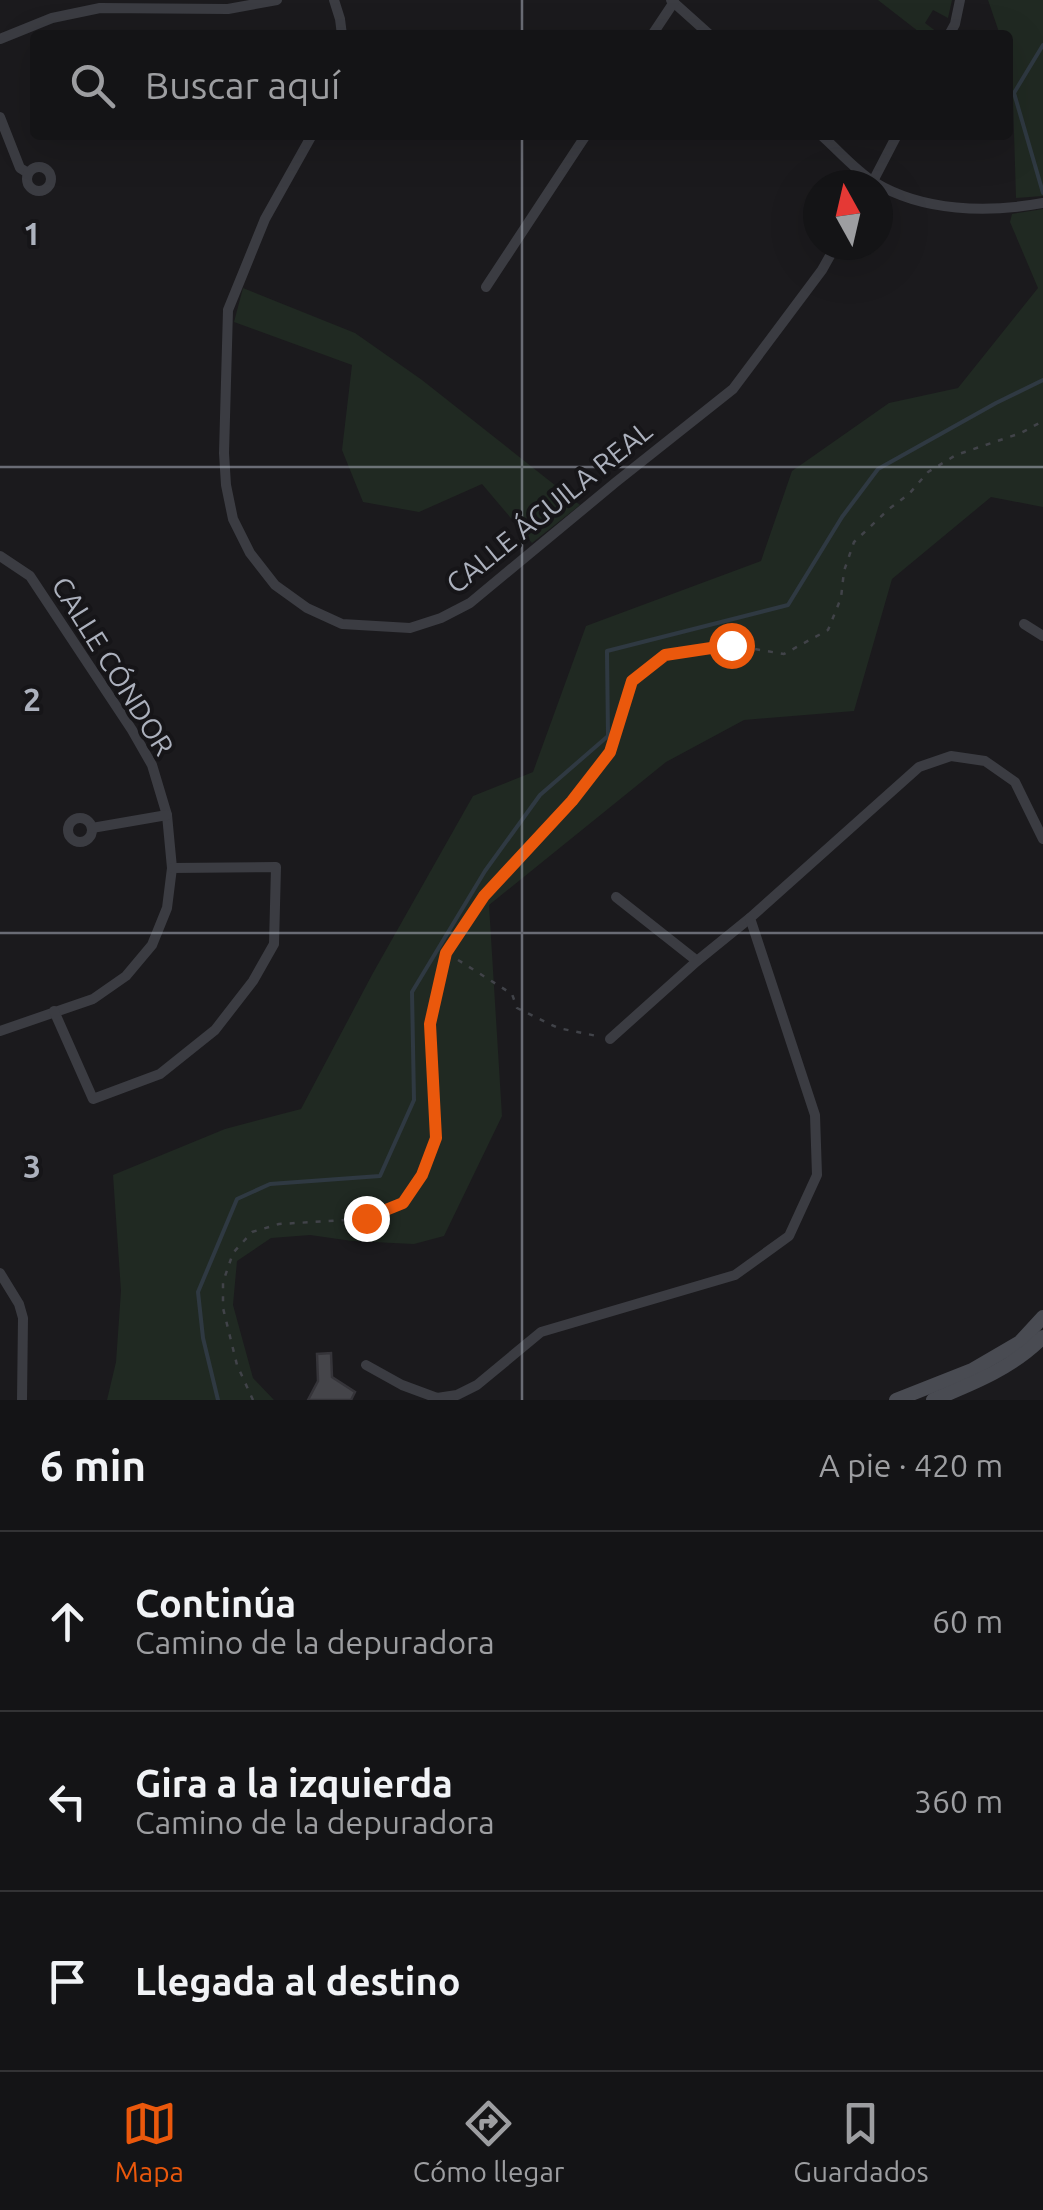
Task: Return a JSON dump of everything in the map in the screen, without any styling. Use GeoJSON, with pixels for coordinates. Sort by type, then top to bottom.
{"type":"FeatureCollection","features":[{"type":"Feature","properties":{"kind":"street"},"geometry":{"type":"LineString","coordinates":[[0,39],[52,18],[100,8],[228,9],[277,0]]}},
{"type":"Feature","properties":{"kind":"street"},"geometry":{"type":"LineString","coordinates":[[334,0],[341,30]]}},
{"type":"Feature","properties":{"kind":"street"},"geometry":{"type":"LineString","coordinates":[[952,30],[960,0]]}},
{"type":"Feature","properties":{"kind":"street"},"geometry":{"type":"LineString","coordinates":[[655,30],[672,1],[704,30]]}},
{"type":"Feature","properties":{"kind":"street"},"geometry":{"type":"LineString","coordinates":[[0,117],[20,168],[28,173]]}},
{"type":"Feature","properties":{"kind":"street","name":"CALLE ÁGUILA REAL"},"geometry":{"type":"LineString","coordinates":[[309,140],[265,219],[228,310],[226,485],[233,520],[250,553],[275,584],[307,608],[342,624],[410,628],[470,604],[733,388],[828,260]]}},
{"type":"Feature","properties":{"kind":"street"},"geometry":{"type":"LineString","coordinates":[[486,287],[583,140]]}},
{"type":"Feature","properties":{"kind":"street"},"geometry":{"type":"LineString","coordinates":[[826,140],[858,170]]}},
{"type":"Feature","properties":{"kind":"street"},"geometry":{"type":"LineString","coordinates":[[879,170],[894,140]]}},
{"type":"Feature","properties":{"kind":"street"},"geometry":{"type":"LineString","coordinates":[[893,192],[912,200],[948,206],[991,209],[1039,204]]}},
{"type":"Feature","properties":{"kind":"street","name":"CALLE CÓNDOR"},"geometry":{"type":"LineString","coordinates":[[0,556],[30,576],[152,765],[167,815],[172,868],[167,908],[152,944],[126,976],[93,998],[0,1031]]}},
{"type":"Feature","properties":{"kind":"street"},"geometry":{"type":"LineString","coordinates":[[1024,624],[1043,636]]}},
{"type":"Feature","properties":{"kind":"street"},"geometry":{"type":"LineString","coordinates":[[610,1039],[919,768],[951,756],[985,762],[1015,782],[1043,839]]}},
{"type":"Feature","properties":{"kind":"street"},"geometry":{"type":"LineString","coordinates":[[92,828],[167,815]]}},
{"type":"Feature","properties":{"kind":"street"},"geometry":{"type":"LineString","coordinates":[[54,1011],[94,1098],[160,1074],[215,1030],[253,981],[274,944],[276,868],[172,868]]}},
{"type":"Feature","properties":{"kind":"street"},"geometry":{"type":"LineString","coordinates":[[616,897],[697,961]]}},
{"type":"Feature","properties":{"kind":"street"},"geometry":{"type":"LineString","coordinates":[[366,1364],[402,1385],[437,1398],[457,1396],[541,1332],[735,1276],[789,1236],[817,1176],[815,1115],[750,918]]}},
{"type":"Feature","properties":{"kind":"street"},"geometry":{"type":"LineString","coordinates":[[0,1272],[23,1318],[22,1400]]}},
{"type":"Feature","properties":{"kind":"street"},"geometry":{"type":"LineString","coordinates":[[896,1400],[972,1370],[1020,1342],[1043,1317]]}},
{"type":"Feature","properties":{"kind":"street"},"geometry":{"type":"LineString","coordinates":[[933,1400],[985,1378],[1028,1352],[1043,1337]]}},
{"type":"Feature","properties":{"kind":"path"},"geometry":{"type":"LineString","coordinates":[[252,1400],[236,1365],[223,1308],[223,1282],[232,1253],[252,1232],[279,1224],[366,1218],[403,1203],[413,1189],[436,1138],[430,1024],[446,953],[484,896],[572,801],[610,752],[632,681],[665,655],[731,645],[784,654],[828,630],[842,598],[844,571],[854,542],[889,508],[910,494],[928,472],[956,455],[1021,433],[1043,421]]}},
{"type":"Feature","properties":{"kind":"path"},"geometry":{"type":"LineString","coordinates":[[446,953],[512,994],[517,1008],[558,1028],[610,1039]]}},
{"type":"Feature","properties":{"kind":"shaded area"},"geometry":{"type":"Polygon","coordinates":[[[878,0],[952,0],[948,18],[933,10],[925,23],[934,30],[917,30],[878,0]]]}},
{"type":"Feature","properties":{"kind":"shaded area"},"geometry":{"type":"Polygon","coordinates":[[[988,0],[1043,0],[1043,196],[1016,198],[1013,30],[998,30],[988,0]]]}},
{"type":"Feature","properties":{"kind":"shaded area"},"geometry":{"type":"Polygon","coordinates":[[[1043,209],[1043,507],[991,497],[892,579],[854,711],[744,720],[666,762],[489,905],[502,1116],[444,1236],[414,1244],[310,1235],[271,1238],[237,1261],[233,1305],[253,1378],[274,1400],[107,1400],[116,1362],[121,1291],[113,1175],[225,1129],[301,1109],[473,796],[533,772],[586,626],[761,561],[792,471],[889,403],[958,388],[1038,288],[1010,222],[1012,214],[1043,209]]]}},
{"type":"Feature","properties":{"kind":"shaded area"},"geometry":{"type":"Polygon","coordinates":[[[243,288],[355,333],[422,380],[580,505],[532,543],[482,484],[419,512],[363,502],[342,450],[352,365],[234,322],[243,288]]]}},
{"type":"Feature","properties":{"kind":"building"},"geometry":{"type":"Polygon","coordinates":[[[331,1353],[332,1377],[355,1392],[351,1400],[308,1400],[318,1381],[317,1354],[331,1353]]]}},
{"type":"Feature","properties":{"kind":"waterway"},"geometry":{"type":"LineString","coordinates":[[1043,45],[1014,93],[1043,193]]}},
{"type":"Feature","properties":{"kind":"waterway"},"geometry":{"type":"LineString","coordinates":[[218,1400],[203,1338],[198,1292],[237,1199],[270,1184],[380,1176],[414,1100],[412,992],[485,871],[540,795],[608,736],[607,651],[788,605],[842,517],[878,469],[1043,380]]}},
{"type":"Feature","properties":{"kind":"route"},"geometry":{"type":"LineString","coordinates":[[366,1218],[403,1203],[422,1175],[436,1138],[430,1024],[446,953],[484,896],[572,801],[610,752],[632,681],[665,655],[731,645]]}}]}
